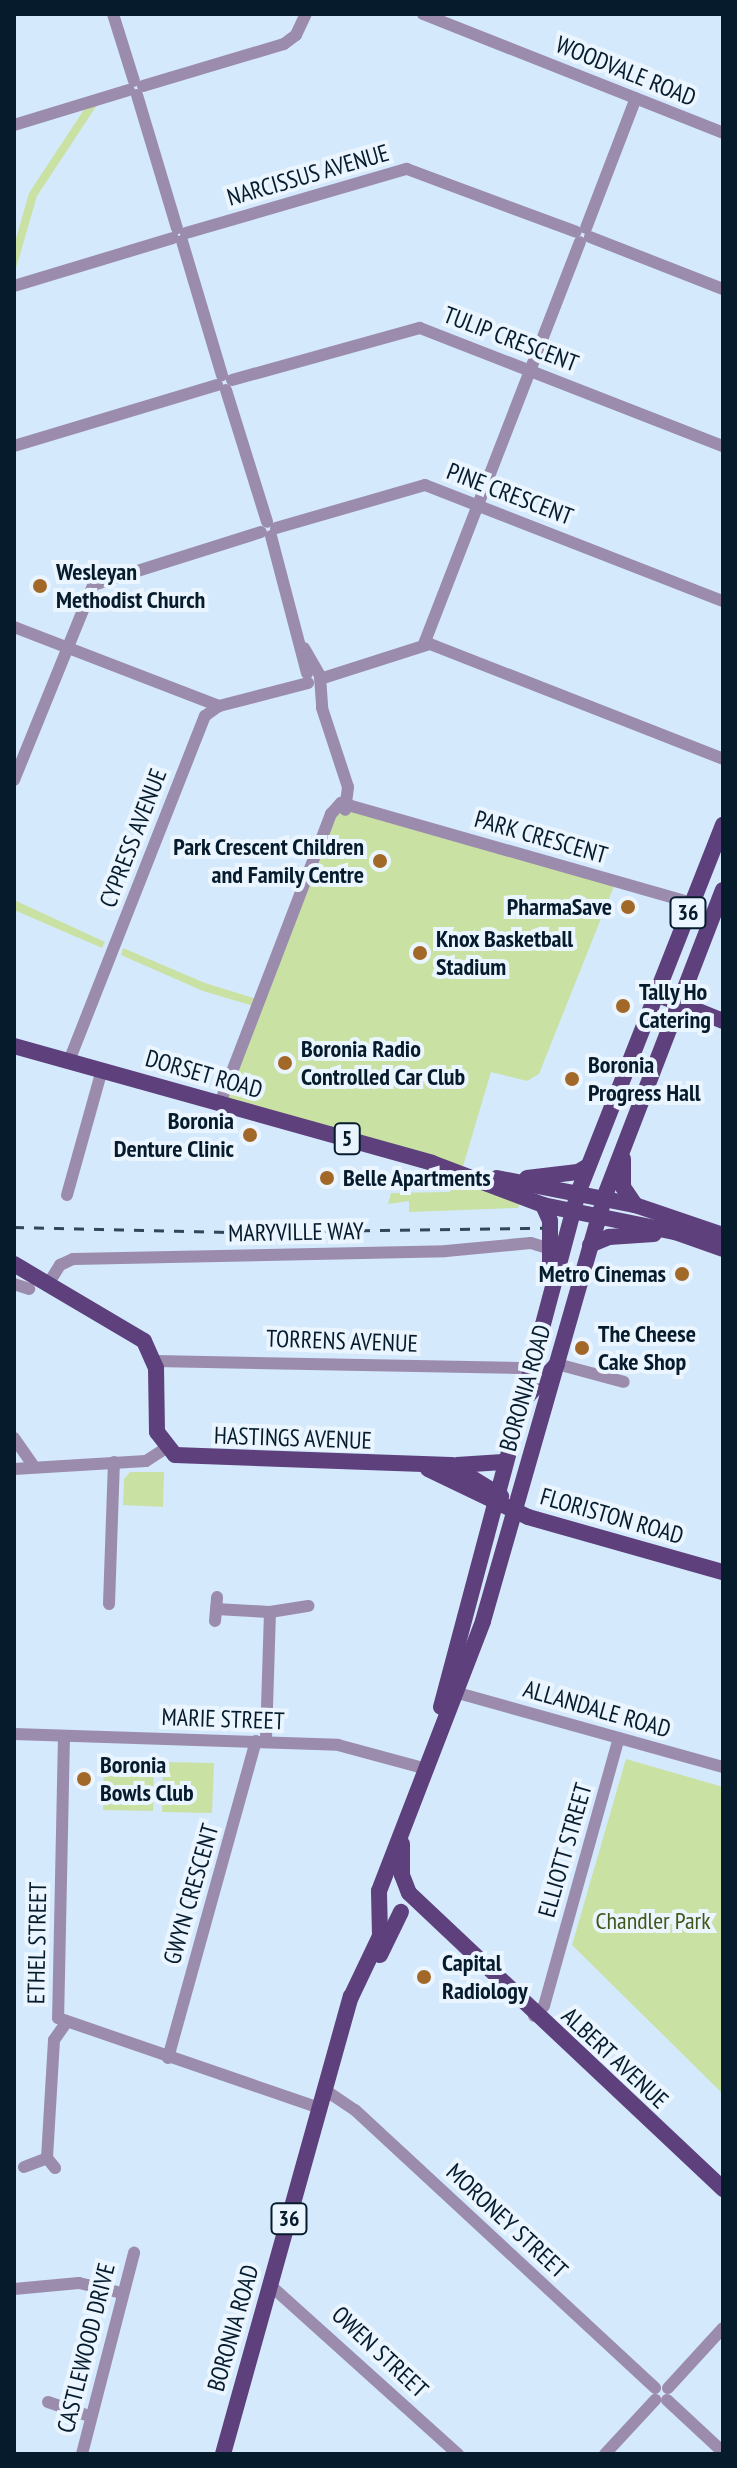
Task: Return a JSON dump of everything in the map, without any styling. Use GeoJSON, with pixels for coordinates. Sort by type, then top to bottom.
{"type":"FeatureCollection","features":[{"type":"Feature","properties":{"kind":"main road","name":"BORONIA ROAD"},"geometry":{"type":"LineString","coordinates":[[428,1768],[508,1441],[578,1193],[723,824]]}},
{"type":"Feature","properties":{"kind":"main road","name":"BORONIA ROAD"},"geometry":{"type":"LineString","coordinates":[[381,1887],[458,1693],[515,1512],[604,1198],[628,1129],[723,890]]}},
{"type":"Feature","properties":{"kind":"main road"},"geometry":{"type":"LineString","coordinates":[[656,994],[723,1021]]}},
{"type":"Feature","properties":{"kind":"main road","name":"DORSET ROAD"},"geometry":{"type":"LineString","coordinates":[[14,1046],[473,1178],[543,1205],[675,1232],[723,1249]]}},
{"type":"Feature","properties":{"kind":"main road"},"geometry":{"type":"LineString","coordinates":[[628,1129],[622,1178],[626,1197],[635,1205]]}},
{"type":"Feature","properties":{"kind":"main road","name":"DORSET ROAD"},"geometry":{"type":"LineString","coordinates":[[473,1178],[568,1174],[588,1166]]}},
{"type":"Feature","properties":{"kind":"main road","name":"DORSET ROAD"},"geometry":{"type":"LineString","coordinates":[[497,1178],[635,1205],[723,1235]]}},
{"type":"Feature","properties":{"kind":"main road","name":"BORONIA ROAD"},"geometry":{"type":"LineString","coordinates":[[543,1205],[550,1221],[551,1249],[546,1303]]}},
{"type":"Feature","properties":{"kind":"main road"},"geometry":{"type":"LineString","coordinates":[[590,1245],[609,1237],[675,1232]]}},
{"type":"Feature","properties":{"kind":"main road"},"geometry":{"type":"LineString","coordinates":[[14,1264],[46,1279],[132,1330],[155,1361],[155,1428],[166,1448]]}},
{"type":"Feature","properties":{"kind":"main road"},"geometry":{"type":"LineString","coordinates":[[516,1412],[541,1375],[557,1364],[547,1354],[540,1325]]}},
{"type":"Feature","properties":{"kind":"main road"},"geometry":{"type":"LineString","coordinates":[[508,1441],[532,1447]]}},
{"type":"Feature","properties":{"kind":"main road","name":"HASTINGS AVENUE"},"geometry":{"type":"LineString","coordinates":[[166,1448],[192,1460],[451,1465],[515,1512]]}},
{"type":"Feature","properties":{"kind":"main road"},"geometry":{"type":"LineString","coordinates":[[451,1465],[503,1462]]}},
{"type":"Feature","properties":{"kind":"main road","name":"HASTINGS AVENUE"},"geometry":{"type":"LineString","coordinates":[[423,1466],[495,1498]]}},
{"type":"Feature","properties":{"kind":"main road","name":"FLORISTON ROAD"},"geometry":{"type":"LineString","coordinates":[[515,1512],[723,1572]]}},
{"type":"Feature","properties":{"kind":"main road","name":"BORONIA ROAD"},"geometry":{"type":"LineString","coordinates":[[357,1985],[391,1937],[405,1900],[403,1835]]}},
{"type":"Feature","properties":{"kind":"main road"},"geometry":{"type":"LineString","coordinates":[[380,1906],[405,1900],[392,1882],[381,1887]]}},
{"type":"Feature","properties":{"kind":"main road","name":"36"},"geometry":{"type":"LineString","coordinates":[[380,1906],[381,1887]]}},
{"type":"Feature","properties":{"kind":"main road","name":"ALBERT AVENUE"},"geometry":{"type":"LineString","coordinates":[[405,1900],[441,1927],[723,2189]]}},
{"type":"Feature","properties":{"kind":"main road","name":"BORONIA ROAD"},"geometry":{"type":"LineString","coordinates":[[223,2454],[325,2090],[357,1985],[380,1936],[380,1906]]}},
{"type":"Feature","properties":{"kind":"street"},"geometry":{"type":"LineString","coordinates":[[113,14],[341,770],[345,805],[332,811],[327,831],[220,1103]]}},
{"type":"Feature","properties":{"kind":"street"},"geometry":{"type":"LineString","coordinates":[[14,125],[289,42],[306,14]]}},
{"type":"Feature","properties":{"kind":"street","name":"WOODVALE ROAD"},"geometry":{"type":"LineString","coordinates":[[423,14],[723,133]]}},
{"type":"Feature","properties":{"kind":"street"},"geometry":{"type":"LineString","coordinates":[[424,644],[636,98]]}},
{"type":"Feature","properties":{"kind":"street","name":"NARCISSUS AVENUE"},"geometry":{"type":"LineString","coordinates":[[14,286],[407,169],[723,289]]}},
{"type":"Feature","properties":{"kind":"street","name":"TULIP CRESCENT"},"geometry":{"type":"LineString","coordinates":[[14,446],[414,328],[529,369],[723,446]]}},
{"type":"Feature","properties":{"kind":"street","name":"PINE CRESCENT"},"geometry":{"type":"LineString","coordinates":[[14,780],[95,583],[420,485],[723,601]]}},
{"type":"Feature","properties":{"kind":"street"},"geometry":{"type":"LineString","coordinates":[[14,627],[215,708],[424,644],[723,759]]}},
{"type":"Feature","properties":{"kind":"street","name":"CYPRESS AVENUE"},"geometry":{"type":"LineString","coordinates":[[69,1061],[215,708]]}},
{"type":"Feature","properties":{"kind":"street","name":"PARK CRESCENT"},"geometry":{"type":"LineString","coordinates":[[345,805],[691,903]]}},
{"type":"Feature","properties":{"kind":"street"},"geometry":{"type":"LineString","coordinates":[[67,1195],[102,1070]]}},
{"type":"Feature","properties":{"kind":"street","name":"MARYVILLE WAY"},"geometry":{"type":"LineString","coordinates":[[46,1279],[62,1263],[73,1259],[446,1251],[528,1243],[551,1249]]}},
{"type":"Feature","properties":{"kind":"street"},"geometry":{"type":"LineString","coordinates":[[14,1284],[29,1289]]}},
{"type":"Feature","properties":{"kind":"street","name":"TORRENS AVENUE"},"geometry":{"type":"LineString","coordinates":[[155,1361],[528,1368]]}},
{"type":"Feature","properties":{"kind":"street"},"geometry":{"type":"LineString","coordinates":[[557,1364],[624,1382]]}},
{"type":"Feature","properties":{"kind":"street"},"geometry":{"type":"LineString","coordinates":[[14,1438],[34,1467]]}},
{"type":"Feature","properties":{"kind":"street"},"geometry":{"type":"LineString","coordinates":[[14,1469],[150,1460],[166,1448]]}},
{"type":"Feature","properties":{"kind":"street"},"geometry":{"type":"LineString","coordinates":[[109,1604],[114,1462]]}},
{"type":"Feature","properties":{"kind":"street"},"geometry":{"type":"LineString","coordinates":[[216,1609],[270,1612],[309,1606]]}},
{"type":"Feature","properties":{"kind":"street","name":"GWYN CRESCENT"},"geometry":{"type":"LineString","coordinates":[[168,2058],[261,1742],[270,1612]]}},
{"type":"Feature","properties":{"kind":"street","name":"ALLANDALE ROAD"},"geometry":{"type":"LineString","coordinates":[[458,1693],[723,1767]]}},
{"type":"Feature","properties":{"kind":"street","name":"MARIE STREET"},"geometry":{"type":"LineString","coordinates":[[14,1734],[338,1745],[428,1768]]}},
{"type":"Feature","properties":{"kind":"street","name":"ETHEL STREET"},"geometry":{"type":"LineString","coordinates":[[64,1736],[56,2011],[65,2024],[320,2108]]}},
{"type":"Feature","properties":{"kind":"street","name":"ELLIOTT STREET"},"geometry":{"type":"LineString","coordinates":[[534,2016],[544,2006],[619,1738]]}},
{"type":"Feature","properties":{"kind":"street"},"geometry":{"type":"LineString","coordinates":[[24,2167],[51,2163],[54,2040],[65,2024]]}},
{"type":"Feature","properties":{"kind":"street","name":"MORONEY STREET"},"geometry":{"type":"LineString","coordinates":[[325,2090],[359,2113],[723,2452]]}},
{"type":"Feature","properties":{"kind":"street","name":"CASTLEWOOD DRIVE"},"geometry":{"type":"LineString","coordinates":[[82,2454],[89,2416],[134,2253]]}},
{"type":"Feature","properties":{"kind":"street"},"geometry":{"type":"LineString","coordinates":[[14,2289],[79,2283],[122,2293]]}},
{"type":"Feature","properties":{"kind":"street","name":"OWEN STREET"},"geometry":{"type":"LineString","coordinates":[[270,2285],[458,2454]]}},
{"type":"Feature","properties":{"kind":"street"},"geometry":{"type":"LineString","coordinates":[[605,2454],[723,2328]]}},
{"type":"Feature","properties":{"kind":"street"},"geometry":{"type":"LineString","coordinates":[[48,2402],[89,2416]]}},
{"type":"Feature","properties":{"kind":"green space"},"geometry":{"type":"Polygon","coordinates":[[[101,99],[37,196],[14,275],[14,245],[29,193],[89,102],[101,99]]]}},
{"type":"Feature","properties":{"kind":"green space"},"geometry":{"type":"Polygon","coordinates":[[[340,808],[616,881],[539,1074],[527,1081],[491,1072],[461,1173],[521,1199],[518,1208],[409,1212],[409,1201],[388,1204],[391,1193],[450,1192],[455,1172],[220,1103],[257,1007],[203,991],[121,955],[123,948],[205,983],[260,1000],[340,808]]]}},
{"type":"Feature","properties":{"kind":"green space"},"geometry":{"type":"Polygon","coordinates":[[[14,900],[105,942],[102,948],[14,910],[14,900]]]}},
{"type":"Feature","properties":{"kind":"green space"},"geometry":{"type":"Polygon","coordinates":[[[130,1472],[164,1472],[163,1507],[123,1505],[124,1479],[130,1472]]]}},
{"type":"Feature","properties":{"kind":"green space","name":"Chandler Park"},"geometry":{"type":"Polygon","coordinates":[[[626,1759],[723,1787],[723,2094],[572,1945],[626,1759]]]}},
{"type":"Feature","properties":{"kind":"green space"},"geometry":{"type":"Polygon","coordinates":[[[104,1760],[154,1761],[153,1811],[103,1810],[104,1760]]]}},
{"type":"Feature","properties":{"kind":"green space"},"geometry":{"type":"Polygon","coordinates":[[[163,1762],[214,1763],[212,1813],[162,1812],[163,1762]]]}},
{"type":"Feature","properties":{"kind":"railway"},"geometry":{"type":"LineString","coordinates":[[14,1227],[240,1232],[543,1228]]}},
{"type":"Feature","properties":{"kind":"place","name":"Wesleyan Methodist Church"},"geometry":{"type":"Point","coordinates":[40,586]}},
{"type":"Feature","properties":{"kind":"place","name":"Park Crescent Children and Family Centre"},"geometry":{"type":"Point","coordinates":[380,861]}},
{"type":"Feature","properties":{"kind":"place","name":"PharmaSave"},"geometry":{"type":"Point","coordinates":[628,907]}},
{"type":"Feature","properties":{"kind":"place","name":"Knox Basketball Stadium"},"geometry":{"type":"Point","coordinates":[420,953]}},
{"type":"Feature","properties":{"kind":"place","name":"Tally Ho Catering"},"geometry":{"type":"Point","coordinates":[623,1006]}},
{"type":"Feature","properties":{"kind":"place","name":"Boronia Radio Controlled Car Club"},"geometry":{"type":"Point","coordinates":[285,1063]}},
{"type":"Feature","properties":{"kind":"place","name":"Boronia Progress Hall"},"geometry":{"type":"Point","coordinates":[572,1079]}},
{"type":"Feature","properties":{"kind":"place","name":"Boronia Denture Clinic"},"geometry":{"type":"Point","coordinates":[250,1135]}},
{"type":"Feature","properties":{"kind":"place","name":"Belle Apartments"},"geometry":{"type":"Point","coordinates":[327,1178]}},
{"type":"Feature","properties":{"kind":"place","name":"Metro Cinemas"},"geometry":{"type":"Point","coordinates":[682,1274]}},
{"type":"Feature","properties":{"kind":"place","name":"The Cheese Cake Shop"},"geometry":{"type":"Point","coordinates":[582,1348]}},
{"type":"Feature","properties":{"kind":"place","name":"Boronia Bowls Club"},"geometry":{"type":"Point","coordinates":[84,1779]}},
{"type":"Feature","properties":{"kind":"place","name":"Capital Radiology"},"geometry":{"type":"Point","coordinates":[424,1977]}}]}
